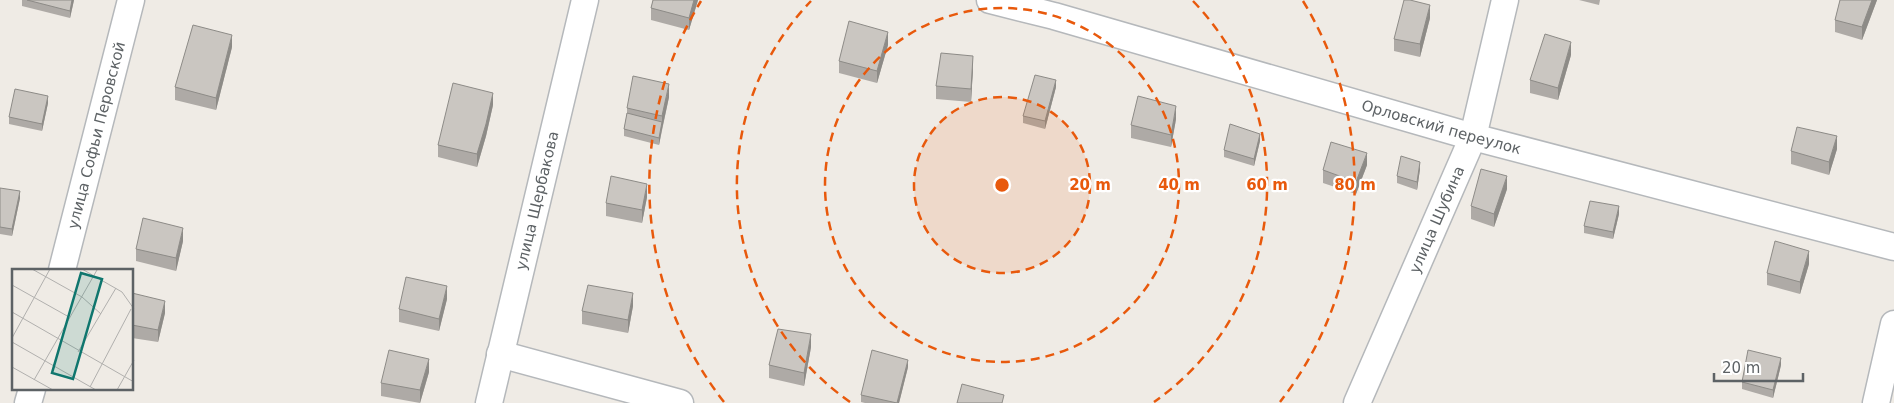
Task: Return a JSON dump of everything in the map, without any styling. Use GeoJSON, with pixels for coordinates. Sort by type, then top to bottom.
{"type":"FeatureCollection","features":[{"type":"Feature","properties":{"kind":"street","name":"улица Софьи Перовской"},"geometry":{"type":"LineString","coordinates":[[62,269],[131,0]]}},
{"type":"Feature","properties":{"kind":"street","name":"улица Щербакова"},"geometry":{"type":"LineString","coordinates":[[489,403],[585,0]]}},
{"type":"Feature","properties":{"kind":"street","name":"Орловский переулок"},"geometry":{"type":"LineString","coordinates":[[990,0],[1056,8],[1473,137],[1894,247]]}},
{"type":"Feature","properties":{"kind":"street","name":"улица Шубина"},"geometry":{"type":"LineString","coordinates":[[1357,403],[1473,137],[1505,0]]}},
{"type":"Feature","properties":{"kind":"street"},"geometry":{"type":"LineString","coordinates":[[1876,403],[1894,324]]}},
{"type":"Feature","properties":{"kind":"street"},"geometry":{"type":"LineString","coordinates":[[500,354],[680,403]]}},
{"type":"Feature","properties":{"kind":"street"},"geometry":{"type":"LineString","coordinates":[[28,403],[32,390]]}},
{"type":"Feature","properties":{"kind":"building"},"geometry":{"type":"Polygon","coordinates":[[[27,0],[72,0],[70,11],[27,0]]]}},
{"type":"Feature","properties":{"kind":"building"},"geometry":{"type":"Polygon","coordinates":[[[653,0],[694,0],[689,18],[651,8],[653,0]]]}},
{"type":"Feature","properties":{"kind":"building"},"geometry":{"type":"Polygon","coordinates":[[[1404,0],[1430,5],[1420,44],[1394,39],[1404,0]]]}},
{"type":"Feature","properties":{"kind":"building"},"geometry":{"type":"Polygon","coordinates":[[[1840,0],[1872,0],[1862,27],[1835,20],[1840,0]]]}},
{"type":"Feature","properties":{"kind":"building"},"geometry":{"type":"Polygon","coordinates":[[[849,21],[888,32],[877,71],[839,61],[849,21]]]}},
{"type":"Feature","properties":{"kind":"building"},"geometry":{"type":"Polygon","coordinates":[[[193,25],[232,35],[216,98],[175,87],[193,25]]]}},
{"type":"Feature","properties":{"kind":"building"},"geometry":{"type":"Polygon","coordinates":[[[1545,34],[1571,42],[1558,88],[1530,80],[1545,34]]]}},
{"type":"Feature","properties":{"kind":"building"},"geometry":{"type":"Polygon","coordinates":[[[941,53],[973,56],[971,89],[936,86],[941,53]]]}},
{"type":"Feature","properties":{"kind":"building"},"geometry":{"type":"Polygon","coordinates":[[[1035,75],[1056,80],[1045,121],[1023,116],[1035,75]]]}},
{"type":"Feature","properties":{"kind":"building"},"geometry":{"type":"Polygon","coordinates":[[[633,76],[669,84],[662,116],[627,108],[633,76]]]}},
{"type":"Feature","properties":{"kind":"building"},"geometry":{"type":"Polygon","coordinates":[[[453,83],[493,93],[477,154],[438,145],[453,83]]]}},
{"type":"Feature","properties":{"kind":"building"},"geometry":{"type":"Polygon","coordinates":[[[15,89],[48,96],[42,124],[9,117],[15,89]]]}},
{"type":"Feature","properties":{"kind":"building"},"geometry":{"type":"Polygon","coordinates":[[[1138,96],[1176,106],[1171,135],[1131,125],[1138,96]]]}},
{"type":"Feature","properties":{"kind":"building"},"geometry":{"type":"Polygon","coordinates":[[[627,113],[662,122],[659,138],[624,129],[627,113]]]}},
{"type":"Feature","properties":{"kind":"building"},"geometry":{"type":"Polygon","coordinates":[[[1230,124],[1260,134],[1254,159],[1224,150],[1230,124]]]}},
{"type":"Feature","properties":{"kind":"building"},"geometry":{"type":"Polygon","coordinates":[[[1797,127],[1837,136],[1829,162],[1791,151],[1797,127]]]}},
{"type":"Feature","properties":{"kind":"building"},"geometry":{"type":"Polygon","coordinates":[[[1331,142],[1367,153],[1356,182],[1323,170],[1331,142]]]}},
{"type":"Feature","properties":{"kind":"building"},"geometry":{"type":"Polygon","coordinates":[[[1401,156],[1420,162],[1417,182],[1397,176],[1401,156]]]}},
{"type":"Feature","properties":{"kind":"building"},"geometry":{"type":"Polygon","coordinates":[[[1481,169],[1507,176],[1494,214],[1471,206],[1481,169]]]}},
{"type":"Feature","properties":{"kind":"building"},"geometry":{"type":"Polygon","coordinates":[[[611,176],[647,184],[642,210],[606,203],[611,176]]]}},
{"type":"Feature","properties":{"kind":"building"},"geometry":{"type":"Polygon","coordinates":[[[0,188],[20,191],[12,229],[0,227],[0,188]]]}},
{"type":"Feature","properties":{"kind":"building"},"geometry":{"type":"Polygon","coordinates":[[[1590,201],[1619,206],[1613,232],[1584,226],[1590,201]]]}},
{"type":"Feature","properties":{"kind":"building"},"geometry":{"type":"Polygon","coordinates":[[[143,218],[183,228],[176,258],[136,249],[143,218]]]}},
{"type":"Feature","properties":{"kind":"building"},"geometry":{"type":"Polygon","coordinates":[[[1775,241],[1809,251],[1800,282],[1767,273],[1775,241]]]}},
{"type":"Feature","properties":{"kind":"building"},"geometry":{"type":"Polygon","coordinates":[[[406,277],[447,286],[439,319],[399,309],[406,277]]]}},
{"type":"Feature","properties":{"kind":"building"},"geometry":{"type":"Polygon","coordinates":[[[588,285],[633,293],[628,320],[582,311],[588,285]]]}},
{"type":"Feature","properties":{"kind":"building"},"geometry":{"type":"Polygon","coordinates":[[[134,293],[165,301],[158,330],[134,325],[134,293]]]}},
{"type":"Feature","properties":{"kind":"building"},"geometry":{"type":"Polygon","coordinates":[[[778,329],[811,334],[804,373],[769,365],[778,329]]]}},
{"type":"Feature","properties":{"kind":"building"},"geometry":{"type":"Polygon","coordinates":[[[389,350],[429,359],[420,390],[381,383],[389,350]]]}},
{"type":"Feature","properties":{"kind":"building"},"geometry":{"type":"Polygon","coordinates":[[[872,350],[908,360],[897,403],[861,395],[872,350]]]}},
{"type":"Feature","properties":{"kind":"building"},"geometry":{"type":"Polygon","coordinates":[[[1748,350],[1781,358],[1773,390],[1742,382],[1748,350]]]}},
{"type":"Feature","properties":{"kind":"building"},"geometry":{"type":"Polygon","coordinates":[[[962,384],[1004,395],[1002,403],[957,403],[962,384]]]}}]}
